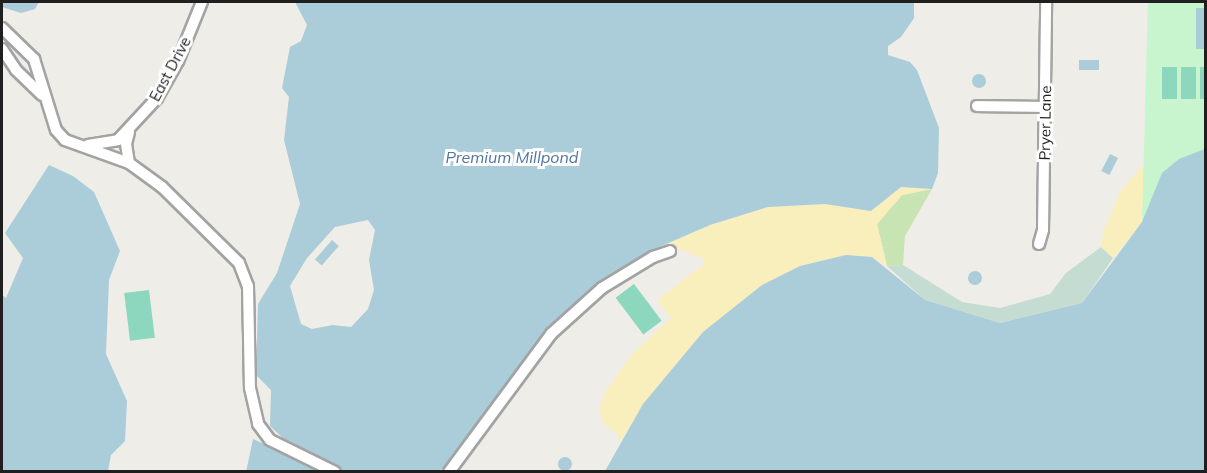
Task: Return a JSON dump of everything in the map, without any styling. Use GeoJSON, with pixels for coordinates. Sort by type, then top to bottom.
{"type":"FeatureCollection","features":[{"type":"Feature","properties":{"kind":"street","name":"East Drive"},"geometry":{"type":"LineString","coordinates":[[82,146],[108,143],[129,132],[157,98],[178,61],[202,2]]}},
{"type":"Feature","properties":{"kind":"street","name":"Pryer Lane"},"geometry":{"type":"LineString","coordinates":[[1039,244],[1043,230],[1046,2]]}},
{"type":"Feature","properties":{"kind":"street"},"geometry":{"type":"LineString","coordinates":[[2,28],[34,59],[42,94],[56,130],[65,141],[129,163],[162,187],[239,263],[248,286],[254,411],[263,433],[281,446],[335,471]]}},
{"type":"Feature","properties":{"kind":"street"},"geometry":{"type":"LineString","coordinates":[[2,49],[16,70],[42,94]]}},
{"type":"Feature","properties":{"kind":"street"},"geometry":{"type":"LineString","coordinates":[[977,106],[1045,107]]}},
{"type":"Feature","properties":{"kind":"street"},"geometry":{"type":"LineString","coordinates":[[129,132],[129,163]]}},
{"type":"Feature","properties":{"kind":"street"},"geometry":{"type":"LineString","coordinates":[[449,471],[551,334],[602,288],[653,257],[670,251]]}},
{"type":"Feature","properties":{"kind":"green space"},"geometry":{"type":"Polygon","coordinates":[[[1148,2],[1205,2],[1205,176],[1142,222],[1148,2]]]}},
{"type":"Feature","properties":{"kind":"green space"},"geometry":{"type":"Polygon","coordinates":[[[1162,67],[1177,67],[1177,99],[1162,99],[1162,67]]]}},
{"type":"Feature","properties":{"kind":"green space"},"geometry":{"type":"Polygon","coordinates":[[[1181,67],[1196,67],[1196,99],[1181,99],[1181,67]]]}},
{"type":"Feature","properties":{"kind":"green space"},"geometry":{"type":"Polygon","coordinates":[[[1200,67],[1205,67],[1205,99],[1200,99],[1200,67]]]}},
{"type":"Feature","properties":{"kind":"green space"},"geometry":{"type":"Polygon","coordinates":[[[932,189],[905,236],[903,265],[887,266],[877,224],[902,195],[932,189]]]}},
{"type":"Feature","properties":{"kind":"green space"},"geometry":{"type":"Polygon","coordinates":[[[1101,247],[1113,258],[1082,303],[1000,323],[925,300],[887,266],[903,265],[962,302],[1000,308],[1050,294],[1066,273],[1101,247]]]}},
{"type":"Feature","properties":{"kind":"green space"},"geometry":{"type":"Polygon","coordinates":[[[634,284],[662,321],[643,335],[616,298],[634,284]]]}},
{"type":"Feature","properties":{"kind":"green space"},"geometry":{"type":"Polygon","coordinates":[[[149,290],[155,338],[130,341],[124,293],[149,290]]]}},
{"type":"Feature","properties":{"kind":"sand"},"geometry":{"type":"Polygon","coordinates":[[[1144,165],[1142,222],[1113,258],[1101,247],[1104,230],[1121,190],[1144,165]]]}},
{"type":"Feature","properties":{"kind":"sand"},"geometry":{"type":"Polygon","coordinates":[[[901,187],[932,189],[902,195],[877,224],[887,266],[872,257],[800,266],[762,285],[703,332],[643,404],[620,442],[617,433],[604,425],[599,409],[605,393],[631,355],[671,318],[657,300],[704,264],[704,259],[668,244],[710,225],[768,207],[825,204],[871,211],[901,187]]]}},
{"type":"Feature","properties":{"kind":"water"},"geometry":{"type":"Polygon","coordinates":[[[2,2],[39,2],[35,9],[21,13],[2,7],[2,2]]]}},
{"type":"Feature","properties":{"kind":"water","name":"Premium Millpond"},"geometry":{"type":"Polygon","coordinates":[[[295,2],[914,2],[914,18],[901,37],[888,46],[888,55],[910,62],[917,70],[939,128],[938,173],[932,189],[901,187],[871,211],[825,204],[768,207],[710,225],[657,248],[596,287],[556,323],[517,369],[448,466],[438,471],[246,472],[253,439],[280,451],[285,440],[270,426],[271,390],[256,375],[258,304],[277,273],[300,204],[284,140],[289,97],[282,88],[290,47],[301,41],[307,25],[295,2]],[[368,220],[335,227],[307,258],[290,286],[301,324],[312,329],[333,325],[351,327],[368,309],[374,290],[369,260],[375,230],[368,220]]]}},
{"type":"Feature","properties":{"kind":"water"},"geometry":{"type":"Polygon","coordinates":[[[1196,8],[1205,8],[1205,49],[1196,49],[1196,8]]]}},
{"type":"Feature","properties":{"kind":"water"},"geometry":{"type":"Polygon","coordinates":[[[1079,60],[1099,60],[1099,70],[1079,70],[1079,60]]]}},
{"type":"Feature","properties":{"kind":"water"},"geometry":{"type":"Polygon","coordinates":[[[979,74],[984,76],[986,81],[984,86],[979,88],[974,86],[972,81],[974,76],[979,74]]]}},
{"type":"Feature","properties":{"kind":"water"},"geometry":{"type":"Polygon","coordinates":[[[1205,149],[1205,471],[605,471],[643,404],[703,332],[762,285],[800,266],[846,255],[872,257],[925,300],[1000,323],[1082,303],[1142,222],[1162,173],[1179,159],[1205,149]]]}},
{"type":"Feature","properties":{"kind":"water"},"geometry":{"type":"Polygon","coordinates":[[[1110,154],[1118,158],[1109,175],[1101,171],[1110,154]]]}},
{"type":"Feature","properties":{"kind":"water"},"geometry":{"type":"Polygon","coordinates":[[[49,165],[73,176],[94,192],[120,251],[109,280],[106,354],[127,401],[125,441],[111,455],[108,471],[2,471],[2,295],[6,298],[23,258],[5,233],[49,165]]]}},
{"type":"Feature","properties":{"kind":"water"},"geometry":{"type":"Polygon","coordinates":[[[332,240],[339,246],[322,266],[315,260],[332,240]]]}},
{"type":"Feature","properties":{"kind":"water"},"geometry":{"type":"Polygon","coordinates":[[[975,271],[980,273],[982,278],[980,283],[975,285],[970,283],[968,278],[970,273],[975,271]]]}},
{"type":"Feature","properties":{"kind":"water"},"geometry":{"type":"Polygon","coordinates":[[[562,457],[568,457],[572,464],[568,471],[562,471],[558,467],[558,461],[562,457]]]}}]}
